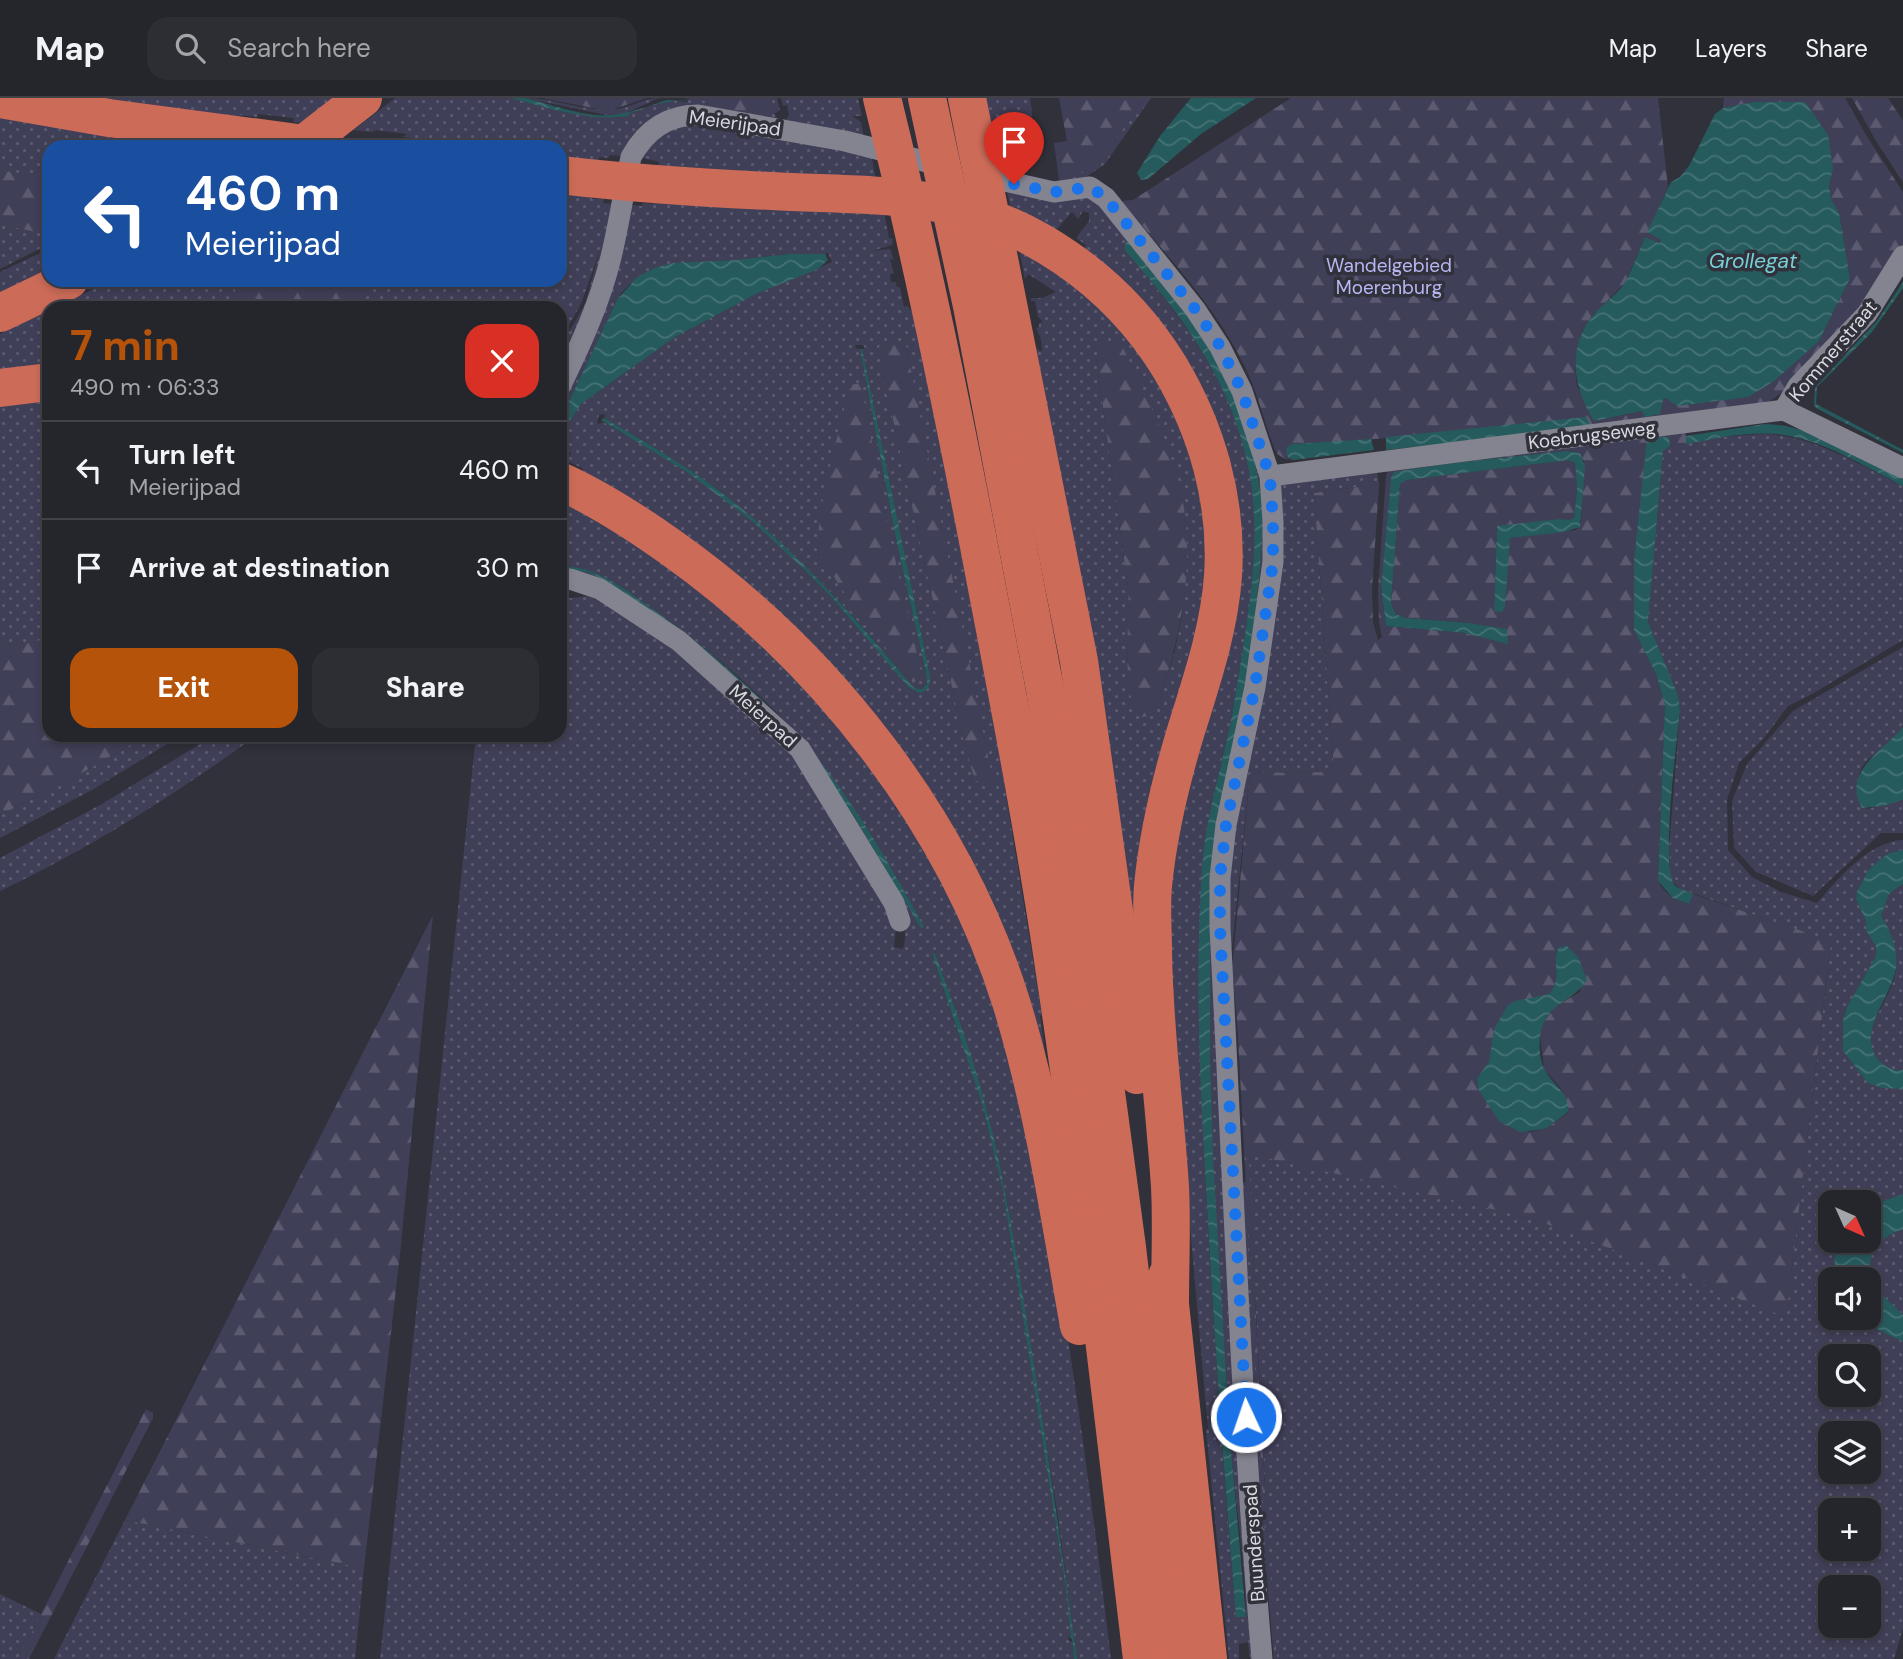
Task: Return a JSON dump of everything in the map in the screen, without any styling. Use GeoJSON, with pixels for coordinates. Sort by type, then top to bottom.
{"type":"FeatureCollection","features":[{"type":"Feature","properties":{"kind":"highway"},"geometry":{"type":"LineString","coordinates":[[309,140],[363,98]]}},
{"type":"Feature","properties":{"kind":"highway"},"geometry":{"type":"LineString","coordinates":[[967,98],[1079,661],[1170,1302],[1208,1659]]}},
{"type":"Feature","properties":{"kind":"highway"},"geometry":{"type":"LineString","coordinates":[[0,99],[273,140]]}},
{"type":"Feature","properties":{"kind":"highway"},"geometry":{"type":"LineString","coordinates":[[885,109],[929,292],[1009,700],[1056,977],[1095,1256],[1142,1659]]}},
{"type":"Feature","properties":{"kind":"highway"},"geometry":{"type":"LineString","coordinates":[[930,114],[972,306],[1045,689],[1089,967],[1127,1247],[1175,1659]]}},
{"type":"Feature","properties":{"kind":"highway"},"geometry":{"type":"LineString","coordinates":[[578,177],[896,197],[946,205],[996,221],[1022,232],[1078,266],[1122,305],[1159,351],[1195,414],[1206,442],[1217,491],[1223,530],[1223,569],[1217,623],[1168,797],[1152,890],[1153,970],[1170,1191],[1170,1302]]}},
{"type":"Feature","properties":{"kind":"highway"},"geometry":{"type":"LineString","coordinates":[[0,313],[54,287]]}},
{"type":"Feature","properties":{"kind":"highway"},"geometry":{"type":"LineString","coordinates":[[0,388],[42,384]]}},
{"type":"Feature","properties":{"kind":"highway"},"geometry":{"type":"LineString","coordinates":[[567,485],[643,528],[715,578],[779,634],[876,746],[924,815],[988,940],[1011,1002],[1029,1065],[1045,1138],[1087,1368],[1115,1434]]}},
{"type":"Feature","properties":{"kind":"street","name":"Meierijpad"},"geometry":{"type":"LineString","coordinates":[[567,373],[586,334],[607,271],[631,157],[639,143],[667,120],[682,115],[698,115],[845,141],[1038,191],[1054,192],[1090,187]]}},
{"type":"Feature","properties":{"kind":"street","name":"Buunderspad"},"geometry":{"type":"LineString","coordinates":[[1090,187],[1106,198],[1195,309],[1220,346],[1242,391],[1270,477],[1273,562],[1266,624],[1226,825],[1220,878],[1220,928],[1236,1234],[1262,1659]]}},
{"type":"Feature","properties":{"kind":"street","name":"Kommerstraat"},"geometry":{"type":"LineString","coordinates":[[1784,410],[1798,386],[1867,314],[1903,256]]}},
{"type":"Feature","properties":{"kind":"street","name":"Koebrugseweg"},"geometry":{"type":"LineString","coordinates":[[1270,477],[1784,410]]}},
{"type":"Feature","properties":{"kind":"street"},"geometry":{"type":"LineString","coordinates":[[1784,410],[1903,468]]}},
{"type":"Feature","properties":{"kind":"street","name":"Meierpad"},"geometry":{"type":"LineString","coordinates":[[567,580],[600,589],[679,641],[800,749],[894,903],[900,921]]}},
{"type":"Feature","properties":{"kind":"green space"},"geometry":{"type":"Polygon","coordinates":[[[90,98],[345,98],[310,124],[293,122],[294,118],[258,114],[257,117],[240,115],[239,120],[90,98]]]}},
{"type":"Feature","properties":{"kind":"green space"},"geometry":{"type":"Polygon","coordinates":[[[395,98],[510,98],[598,117],[613,117],[628,116],[629,113],[667,100],[687,102],[689,99],[683,98],[699,98],[717,108],[769,118],[766,98],[777,98],[780,110],[774,114],[778,119],[786,119],[789,116],[787,105],[783,106],[781,98],[858,98],[862,116],[852,116],[861,122],[864,138],[703,111],[622,156],[599,157],[598,163],[567,161],[567,140],[414,140],[403,137],[407,134],[354,130],[395,98]]]}},
{"type":"Feature","properties":{"kind":"green space"},"geometry":{"type":"Polygon","coordinates":[[[525,98],[605,110],[659,98],[624,114],[606,115],[525,98]]]}},
{"type":"Feature","properties":{"kind":"green space"},"geometry":{"type":"Polygon","coordinates":[[[542,98],[647,98],[608,111],[542,98]]]}},
{"type":"Feature","properties":{"kind":"green space"},"geometry":{"type":"Polygon","coordinates":[[[699,98],[766,98],[770,119],[717,108],[699,98]]]}},
{"type":"Feature","properties":{"kind":"green space"},"geometry":{"type":"Polygon","coordinates":[[[982,98],[1030,98],[1032,133],[1028,149],[1019,165],[1004,167],[1002,144],[997,144],[995,134],[991,135],[982,98]]]}},
{"type":"Feature","properties":{"kind":"green space"},"geometry":{"type":"Polygon","coordinates":[[[1059,98],[1144,98],[1100,159],[1089,168],[1059,180],[1054,143],[1067,141],[1059,98]]]}},
{"type":"Feature","properties":{"kind":"green space"},"geometry":{"type":"Polygon","coordinates":[[[1144,98],[1151,98],[1105,164],[1083,179],[1060,185],[1059,180],[1076,175],[1100,159],[1144,98]]]}},
{"type":"Feature","properties":{"kind":"green space","name":"Wandelgebied Moerenburg"},"geometry":{"type":"Polygon","coordinates":[[[1291,98],[1658,98],[1668,187],[1648,232],[1662,240],[1660,243],[1645,237],[1625,283],[1592,316],[1582,332],[1577,349],[1577,386],[1595,421],[1643,411],[1663,400],[1819,341],[1850,278],[1839,213],[1831,199],[1829,185],[1833,169],[1754,102],[1723,108],[1724,98],[1845,98],[1903,192],[1903,245],[1882,283],[1784,391],[1769,402],[1669,421],[1292,444],[1286,450],[1293,460],[1285,459],[1277,454],[1250,378],[1225,330],[1122,201],[1133,200],[1291,98]]]}},
{"type":"Feature","properties":{"kind":"green space"},"geometry":{"type":"Polygon","coordinates":[[[1852,98],[1888,98],[1903,121],[1903,182],[1876,141],[1852,98]]]}},
{"type":"Feature","properties":{"kind":"green space"},"geometry":{"type":"Polygon","coordinates":[[[0,118],[141,140],[42,140],[42,177],[0,170],[0,118]]]}},
{"type":"Feature","properties":{"kind":"green space"},"geometry":{"type":"Polygon","coordinates":[[[682,122],[871,154],[876,180],[659,168],[659,162],[640,157],[642,149],[682,122]]]}},
{"type":"Feature","properties":{"kind":"green space"},"geometry":{"type":"Polygon","coordinates":[[[0,170],[42,177],[42,233],[0,224],[0,170]]]}},
{"type":"Feature","properties":{"kind":"green space"},"geometry":{"type":"Polygon","coordinates":[[[1006,186],[1035,195],[1086,194],[1100,201],[1163,274],[1198,320],[1226,366],[1246,412],[1259,458],[1265,505],[1263,601],[1247,703],[1222,823],[1215,896],[1246,1529],[1257,1659],[1250,1659],[1248,1642],[1239,1644],[1239,1659],[1229,1659],[1178,1114],[1168,965],[1168,894],[1180,827],[1230,633],[1237,592],[1239,550],[1236,509],[1228,467],[1216,427],[1200,389],[1179,352],[1139,300],[1076,238],[1089,221],[1089,213],[1083,211],[1078,219],[1072,212],[1056,230],[1011,210],[1006,186]],[[1126,242],[1126,252],[1187,329],[1220,384],[1243,445],[1254,500],[1254,569],[1232,713],[1203,857],[1200,921],[1204,1151],[1221,1430],[1236,1616],[1246,1617],[1229,1426],[1215,1216],[1209,935],[1219,808],[1242,706],[1253,632],[1261,552],[1261,502],[1250,442],[1240,409],[1226,380],[1194,325],[1131,244],[1126,242]]]}},
{"type":"Feature","properties":{"kind":"green space"},"geometry":{"type":"Polygon","coordinates":[[[567,195],[604,199],[603,203],[614,204],[616,225],[567,354],[567,335],[585,304],[601,247],[581,304],[567,329],[567,301],[365,301],[365,287],[567,287],[567,195]]]}},
{"type":"Feature","properties":{"kind":"green space"},"geometry":{"type":"Polygon","coordinates":[[[653,200],[883,206],[889,238],[893,239],[892,245],[872,251],[890,249],[894,260],[890,259],[894,274],[890,274],[891,282],[896,282],[897,287],[900,287],[904,307],[908,306],[913,314],[926,369],[997,740],[1042,1015],[1040,1016],[1059,1153],[912,781],[584,479],[582,468],[567,461],[571,453],[567,451],[567,425],[581,404],[675,337],[756,294],[832,262],[828,253],[791,254],[668,265],[640,276],[617,300],[567,405],[567,377],[632,205],[642,206],[643,203],[653,204],[653,200]],[[905,340],[880,346],[883,374],[965,746],[992,782],[905,340]],[[856,345],[855,348],[860,349],[897,544],[927,677],[922,689],[911,685],[867,632],[820,582],[745,511],[662,452],[604,418],[605,414],[599,415],[597,422],[603,422],[686,471],[749,518],[833,599],[909,688],[914,691],[927,689],[929,671],[863,345],[856,345]],[[860,383],[904,671],[912,682],[886,520],[860,383]]]}},
{"type":"Feature","properties":{"kind":"green space"},"geometry":{"type":"Polygon","coordinates":[[[0,224],[42,233],[42,248],[0,269],[0,224]]]}},
{"type":"Feature","properties":{"kind":"green space"},"geometry":{"type":"Polygon","coordinates":[[[1017,239],[1047,254],[1168,376],[1217,557],[1173,751],[1154,1074],[1036,349],[1042,351],[1036,328],[1043,322],[1038,317],[1035,301],[1031,301],[1031,298],[1042,298],[1056,292],[1028,274],[1025,279],[1017,239]],[[1096,358],[1130,604],[1127,658],[1133,704],[1157,709],[1175,650],[1182,615],[1187,558],[1185,513],[1165,441],[1096,358]]]}},
{"type":"Feature","properties":{"kind":"green space"},"geometry":{"type":"Polygon","coordinates":[[[42,252],[42,280],[0,300],[0,272],[42,252]]]}},
{"type":"Feature","properties":{"kind":"green space"},"geometry":{"type":"Polygon","coordinates":[[[98,287],[236,287],[234,301],[68,301],[98,287]]]}},
{"type":"Feature","properties":{"kind":"green space"},"geometry":{"type":"Polygon","coordinates":[[[236,287],[365,287],[366,291],[365,301],[234,301],[236,287]]]}},
{"type":"Feature","properties":{"kind":"green space"},"geometry":{"type":"Polygon","coordinates":[[[42,314],[42,374],[0,379],[0,334],[42,314]]]}},
{"type":"Feature","properties":{"kind":"green space"},"geometry":{"type":"Polygon","coordinates":[[[905,340],[993,782],[975,781],[965,746],[883,374],[879,346],[905,340]]]}},
{"type":"Feature","properties":{"kind":"green space"},"geometry":{"type":"Polygon","coordinates":[[[1110,341],[1119,343],[1124,350],[1152,409],[1176,473],[1185,515],[1187,565],[1177,638],[1157,709],[1151,716],[1141,717],[1134,707],[1130,692],[1127,656],[1128,587],[1096,358],[1101,344],[1110,341]]]}},
{"type":"Feature","properties":{"kind":"green space"},"geometry":{"type":"Polygon","coordinates":[[[861,383],[886,520],[922,676],[913,683],[848,599],[816,548],[824,491],[850,385],[861,383]]]}},
{"type":"Feature","properties":{"kind":"green space"},"geometry":{"type":"Polygon","coordinates":[[[42,397],[42,640],[0,647],[0,403],[42,397]]]}},
{"type":"Feature","properties":{"kind":"green space"},"geometry":{"type":"Polygon","coordinates":[[[1686,431],[1686,444],[1669,447],[1647,438],[1634,630],[1656,674],[1665,704],[1658,881],[1667,893],[1689,904],[1693,894],[1831,941],[1786,1317],[1544,1223],[1249,1154],[1264,1470],[1277,1659],[1274,1659],[1232,969],[1250,773],[1334,772],[1314,493],[1379,484],[1372,590],[1373,622],[1378,640],[1382,637],[1378,590],[1386,476],[1389,469],[1686,431]],[[1577,452],[1445,464],[1391,478],[1381,586],[1386,626],[1465,633],[1508,643],[1506,629],[1406,618],[1395,614],[1391,603],[1400,484],[1407,480],[1569,460],[1575,463],[1577,490],[1574,518],[1570,521],[1558,519],[1497,527],[1494,610],[1502,612],[1510,538],[1576,530],[1581,523],[1584,461],[1577,452]],[[1559,947],[1556,979],[1552,990],[1543,997],[1508,1005],[1489,1062],[1477,1078],[1478,1089],[1496,1115],[1529,1132],[1545,1129],[1568,1113],[1562,1090],[1544,1069],[1540,1035],[1542,1024],[1555,1007],[1580,992],[1582,972],[1579,963],[1567,947],[1559,947]]]}},
{"type":"Feature","properties":{"kind":"green space"},"geometry":{"type":"Polygon","coordinates":[[[1779,435],[1834,452],[1903,486],[1903,640],[1788,706],[1764,738],[1739,763],[1727,800],[1728,850],[1752,877],[1781,892],[1817,903],[1844,873],[1866,854],[1890,842],[1903,840],[1903,850],[1889,853],[1878,861],[1868,871],[1857,891],[1856,899],[1866,921],[1866,930],[1876,947],[1876,956],[1847,1007],[1843,1021],[1843,1051],[1868,1083],[1882,1088],[1903,1089],[1903,1194],[1881,1202],[1881,1190],[1818,1190],[1818,1253],[1835,1253],[1835,1267],[1818,1267],[1818,1330],[1878,1330],[1903,1341],[1903,1628],[1894,1659],[1277,1659],[1269,1568],[1248,1153],[1544,1223],[1786,1316],[1831,942],[1681,889],[1671,881],[1669,849],[1680,710],[1678,695],[1648,622],[1663,450],[1720,437],[1779,435]]]}},
{"type":"Feature","properties":{"kind":"green space"},"geometry":{"type":"Polygon","coordinates":[[[1377,471],[1379,484],[1314,493],[1334,772],[1250,773],[1232,948],[1226,943],[1224,895],[1280,485],[1377,471]]]}},
{"type":"Feature","properties":{"kind":"green space"},"geometry":{"type":"Polygon","coordinates":[[[567,500],[609,523],[676,569],[713,597],[782,660],[872,766],[899,804],[896,809],[900,807],[937,869],[940,868],[981,958],[1002,1013],[1031,1124],[1071,1356],[1111,1659],[1077,1659],[1058,1517],[1006,1195],[987,1110],[950,994],[934,954],[932,955],[983,1107],[1003,1191],[1067,1596],[1072,1636],[1068,1636],[1069,1641],[1072,1641],[1074,1659],[380,1659],[475,742],[567,742],[567,598],[591,596],[591,590],[602,594],[686,653],[762,721],[786,746],[831,807],[893,915],[896,928],[894,947],[903,949],[904,944],[905,929],[899,909],[858,834],[811,763],[793,741],[752,698],[708,658],[618,592],[592,580],[567,579],[567,571],[587,572],[609,582],[685,634],[742,683],[811,756],[852,813],[923,927],[846,797],[780,716],[719,660],[676,626],[632,594],[599,574],[567,566],[567,500]]]}},
{"type":"Feature","properties":{"kind":"green space"},"geometry":{"type":"Polygon","coordinates":[[[42,640],[42,742],[135,742],[68,781],[0,815],[0,647],[42,640]]]}},
{"type":"Feature","properties":{"kind":"green space"},"geometry":{"type":"Polygon","coordinates":[[[1903,647],[1903,724],[1894,739],[1864,765],[1859,783],[1867,809],[1903,800],[1903,833],[1881,833],[1813,896],[1756,872],[1734,848],[1732,801],[1747,764],[1793,711],[1903,647]]]}},
{"type":"Feature","properties":{"kind":"green space"},"geometry":{"type":"Polygon","coordinates":[[[135,742],[171,742],[92,790],[0,838],[0,815],[68,781],[135,742]]]}},
{"type":"Feature","properties":{"kind":"green space"},"geometry":{"type":"Polygon","coordinates":[[[204,742],[247,742],[132,819],[67,857],[0,891],[0,858],[100,805],[204,742]]]}},
{"type":"Feature","properties":{"kind":"green space"},"geometry":{"type":"Polygon","coordinates":[[[1903,884],[1903,1070],[1897,1070],[1883,1064],[1874,1053],[1871,1042],[1876,1018],[1889,993],[1896,968],[1893,940],[1881,916],[1889,894],[1903,884]]]}},
{"type":"Feature","properties":{"kind":"green space"},"geometry":{"type":"Polygon","coordinates":[[[433,915],[400,1254],[364,1568],[125,1520],[433,915]]]}},
{"type":"Feature","properties":{"kind":"green space"},"geometry":{"type":"Polygon","coordinates":[[[1246,1181],[1267,1573],[1259,1568],[1239,1186],[1246,1181]]]}},
{"type":"Feature","properties":{"kind":"green space"},"geometry":{"type":"Polygon","coordinates":[[[1903,1230],[1903,1315],[1881,1292],[1881,1267],[1870,1267],[1874,1253],[1881,1253],[1881,1242],[1903,1230]]]}},
{"type":"Feature","properties":{"kind":"green space"},"geometry":{"type":"Polygon","coordinates":[[[146,1409],[153,1413],[153,1418],[29,1659],[18,1659],[146,1409]]]}},
{"type":"Feature","properties":{"kind":"green space"},"geometry":{"type":"Polygon","coordinates":[[[125,1520],[364,1568],[355,1659],[54,1659],[125,1520]]]}},
{"type":"Feature","properties":{"kind":"green space"},"geometry":{"type":"Polygon","coordinates":[[[0,1594],[41,1614],[18,1659],[0,1659],[0,1594]]]}},
{"type":"Feature","properties":{"kind":"water"},"geometry":{"type":"Polygon","coordinates":[[[511,98],[525,98],[580,113],[602,115],[646,108],[628,116],[599,117],[569,113],[511,98]]]}},
{"type":"Feature","properties":{"kind":"water"},"geometry":{"type":"Polygon","coordinates":[[[1191,98],[1256,98],[1201,134],[1148,179],[1141,180],[1137,173],[1160,136],[1191,98]]]}},
{"type":"Feature","properties":{"kind":"water"},"geometry":{"type":"Polygon","coordinates":[[[667,100],[690,101],[671,102],[646,108],[667,100]]]}},
{"type":"Feature","properties":{"kind":"water","name":"Grollegat"},"geometry":{"type":"Polygon","coordinates":[[[1754,102],[1805,102],[1828,135],[1833,169],[1829,185],[1831,199],[1839,213],[1850,278],[1819,341],[1774,381],[1748,397],[1677,406],[1666,398],[1663,400],[1660,414],[1645,417],[1642,411],[1594,421],[1577,380],[1576,352],[1586,325],[1620,290],[1645,237],[1660,243],[1661,240],[1647,232],[1671,182],[1680,177],[1689,166],[1715,114],[1723,108],[1754,102]]]}},
{"type":"Feature","properties":{"kind":"water"},"geometry":{"type":"Polygon","coordinates":[[[1126,242],[1193,320],[1231,386],[1254,458],[1261,494],[1263,528],[1256,617],[1210,894],[1213,1157],[1229,1427],[1246,1617],[1236,1617],[1220,1420],[1203,1134],[1199,957],[1206,833],[1232,713],[1251,589],[1253,494],[1241,439],[1218,380],[1186,326],[1126,252],[1126,242]]]}},
{"type":"Feature","properties":{"kind":"water"},"geometry":{"type":"Polygon","coordinates":[[[789,254],[825,254],[828,260],[818,269],[756,294],[675,337],[581,404],[567,425],[567,405],[617,300],[636,278],[654,268],[673,263],[789,254]]]}},
{"type":"Feature","properties":{"kind":"water"},"geometry":{"type":"Polygon","coordinates":[[[1903,282],[1903,288],[1872,332],[1817,387],[1816,404],[1903,450],[1903,453],[1814,406],[1815,387],[1877,321],[1903,282]]]}},
{"type":"Feature","properties":{"kind":"water"},"geometry":{"type":"Polygon","coordinates":[[[860,349],[929,671],[929,685],[920,693],[909,688],[835,601],[752,521],[687,472],[601,420],[604,418],[676,461],[745,511],[820,582],[867,632],[911,685],[922,689],[927,683],[927,677],[897,544],[860,349]]]}},
{"type":"Feature","properties":{"kind":"water"},"geometry":{"type":"Polygon","coordinates":[[[1586,417],[1592,428],[1386,450],[1386,437],[1586,417]]]}},
{"type":"Feature","properties":{"kind":"water"},"geometry":{"type":"Polygon","coordinates":[[[1765,424],[1819,436],[1903,479],[1903,486],[1830,449],[1799,438],[1747,434],[1686,444],[1686,436],[1765,424]]]}},
{"type":"Feature","properties":{"kind":"water"},"geometry":{"type":"Polygon","coordinates":[[[1669,437],[1670,446],[1663,451],[1648,622],[1678,695],[1680,710],[1669,855],[1675,886],[1693,894],[1689,904],[1673,898],[1658,881],[1665,704],[1656,674],[1634,630],[1634,561],[1647,438],[1669,437]]]}},
{"type":"Feature","properties":{"kind":"water"},"geometry":{"type":"Polygon","coordinates":[[[1371,439],[1374,450],[1293,460],[1286,452],[1287,447],[1292,444],[1371,439]]]}},
{"type":"Feature","properties":{"kind":"water"},"geometry":{"type":"Polygon","coordinates":[[[1567,451],[1580,453],[1585,466],[1580,527],[1564,532],[1510,538],[1505,606],[1502,612],[1494,611],[1497,526],[1574,518],[1577,490],[1575,463],[1569,460],[1407,480],[1400,484],[1391,602],[1395,614],[1406,618],[1507,629],[1508,644],[1465,633],[1386,626],[1381,586],[1391,478],[1394,472],[1567,451]]]}},
{"type":"Feature","properties":{"kind":"water"},"geometry":{"type":"Polygon","coordinates":[[[567,566],[599,574],[671,623],[705,649],[737,677],[816,756],[860,818],[924,927],[921,928],[852,813],[811,756],[742,683],[685,634],[609,582],[587,572],[567,571],[567,566]]]}},
{"type":"Feature","properties":{"kind":"water"},"geometry":{"type":"Polygon","coordinates":[[[1903,727],[1903,800],[1862,808],[1857,795],[1857,783],[1861,773],[1876,753],[1903,727]]]}},
{"type":"Feature","properties":{"kind":"water"},"geometry":{"type":"Polygon","coordinates":[[[1903,850],[1903,884],[1889,894],[1881,916],[1893,940],[1896,968],[1876,1017],[1871,1042],[1874,1053],[1883,1064],[1892,1069],[1903,1070],[1903,1089],[1882,1088],[1868,1083],[1843,1051],[1843,1021],[1847,1007],[1876,956],[1876,947],[1866,930],[1866,921],[1856,899],[1857,891],[1868,871],[1878,861],[1889,853],[1903,850]]]}},
{"type":"Feature","properties":{"kind":"water"},"geometry":{"type":"Polygon","coordinates":[[[1567,946],[1578,957],[1587,980],[1548,1015],[1542,1027],[1540,1046],[1543,1065],[1564,1094],[1568,1112],[1545,1129],[1520,1132],[1499,1121],[1478,1089],[1477,1078],[1489,1062],[1494,1029],[1508,1005],[1549,994],[1556,981],[1559,947],[1567,946]]]}},
{"type":"Feature","properties":{"kind":"water"},"geometry":{"type":"Polygon","coordinates":[[[932,954],[935,954],[967,1044],[999,1164],[1034,1365],[1077,1659],[1074,1659],[1072,1639],[1068,1636],[1071,1636],[1067,1596],[1003,1191],[983,1107],[932,954]]]}},
{"type":"Feature","properties":{"kind":"water"},"geometry":{"type":"Polygon","coordinates":[[[1903,1194],[1903,1230],[1881,1242],[1881,1202],[1903,1194]]]}},
{"type":"Feature","properties":{"kind":"water"},"geometry":{"type":"Polygon","coordinates":[[[1835,1253],[1874,1253],[1870,1267],[1835,1267],[1835,1253]]]}},
{"type":"Feature","properties":{"kind":"water"},"geometry":{"type":"Polygon","coordinates":[[[1881,1292],[1903,1315],[1903,1341],[1880,1330],[1881,1292]]]}},
{"type":"Feature","properties":{"kind":"route"},"geometry":{"type":"LineString","coordinates":[[1014,184],[1038,191],[1054,192],[1090,187],[1106,198],[1195,309],[1220,346],[1242,391],[1270,477],[1273,562],[1266,624],[1226,825],[1220,878],[1220,928],[1246,1417]]}}]}
